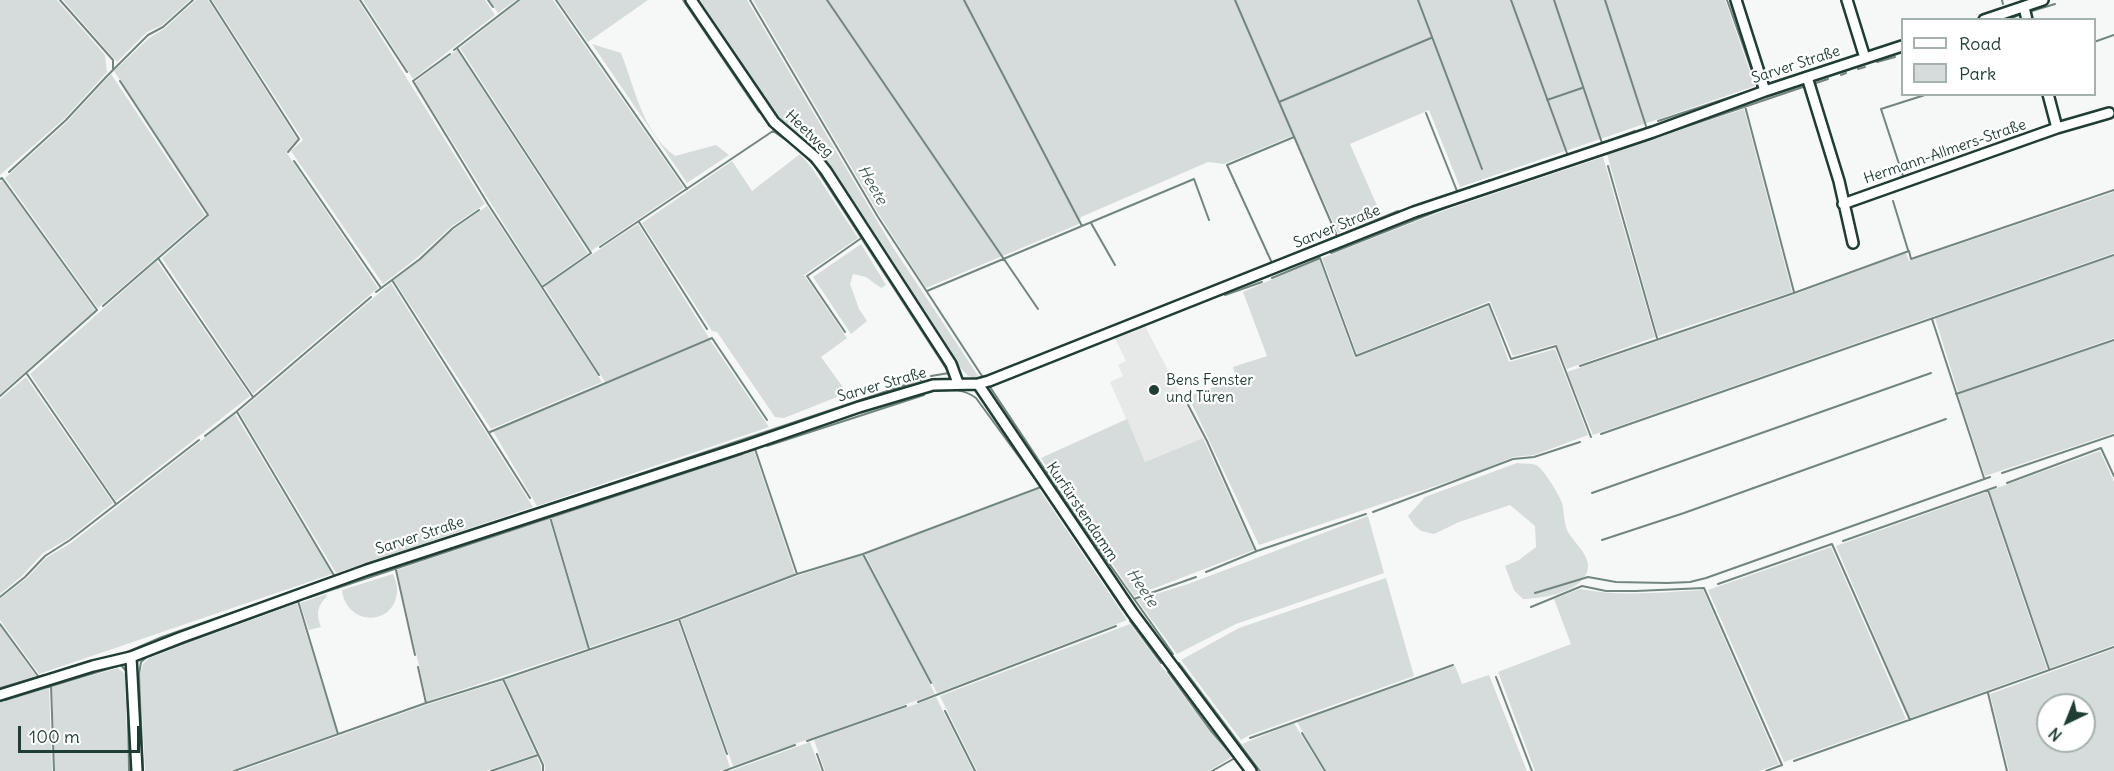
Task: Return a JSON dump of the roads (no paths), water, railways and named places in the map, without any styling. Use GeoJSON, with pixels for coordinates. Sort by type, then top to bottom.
{"type":"FeatureCollection","features":[{"type":"Feature","properties":{"kind":"street","name":"Heetweg"},"geometry":{"type":"LineString","coordinates":[[691,0],[774,122],[815,157],[826,171],[951,364],[958,383]]}},
{"type":"Feature","properties":{"kind":"street"},"geometry":{"type":"LineString","coordinates":[[1736,0],[1765,91]]}},
{"type":"Feature","properties":{"kind":"street"},"geometry":{"type":"LineString","coordinates":[[1847,0],[1865,58]]}},
{"type":"Feature","properties":{"kind":"street"},"geometry":{"type":"LineString","coordinates":[[1990,18],[2043,0]]}},
{"type":"Feature","properties":{"kind":"street"},"geometry":{"type":"LineString","coordinates":[[2024,7],[2027,18]]}},
{"type":"Feature","properties":{"kind":"street","name":"Sarver Straße"},"geometry":{"type":"LineString","coordinates":[[0,695],[93,666],[131,657],[298,594],[859,407],[933,385],[978,384],[989,381],[1414,212],[1901,46]]}},
{"type":"Feature","properties":{"kind":"street"},"geometry":{"type":"LineString","coordinates":[[1807,77],[1839,181],[1853,243]]}},
{"type":"Feature","properties":{"kind":"street"},"geometry":{"type":"LineString","coordinates":[[2049,96],[2057,128]]}},
{"type":"Feature","properties":{"kind":"street","name":"Hermann-Allmers-Straße"},"geometry":{"type":"LineString","coordinates":[[1843,204],[2057,128],[2109,113]]}},
{"type":"Feature","properties":{"kind":"street","name":"Kurfürstendamm"},"geometry":{"type":"LineString","coordinates":[[978,384],[1132,612],[1251,771]]}},
{"type":"Feature","properties":{"kind":"street"},"geometry":{"type":"LineString","coordinates":[[131,657],[137,771]]}},
{"type":"Feature","properties":{"kind":"waterway"},"geometry":{"type":"LineString","coordinates":[[60,0],[113,60],[113,69]]}},
{"type":"Feature","properties":{"kind":"waterway"},"geometry":{"type":"LineString","coordinates":[[9,172],[66,120],[148,35],[163,27],[193,0]]}},
{"type":"Feature","properties":{"kind":"waterway"},"geometry":{"type":"LineString","coordinates":[[210,0],[299,139],[288,152]]}},
{"type":"Feature","properties":{"kind":"waterway"},"geometry":{"type":"LineString","coordinates":[[360,0],[407,72]]}},
{"type":"Feature","properties":{"kind":"waterway"},"geometry":{"type":"LineString","coordinates":[[488,0],[493,7]]}},
{"type":"Feature","properties":{"kind":"waterway"},"geometry":{"type":"LineString","coordinates":[[454,50],[519,0]]}},
{"type":"Feature","properties":{"kind":"waterway"},"geometry":{"type":"LineString","coordinates":[[556,0],[687,189]]}},
{"type":"Feature","properties":{"kind":"waterway"},"geometry":{"type":"LineString","coordinates":[[683,0],[759,112]]}},
{"type":"Feature","properties":{"kind":"waterway","name":"Heete"},"geometry":{"type":"LineString","coordinates":[[750,0],[878,217],[982,376]]}},
{"type":"Feature","properties":{"kind":"waterway"},"geometry":{"type":"LineString","coordinates":[[827,0],[1038,309]]}},
{"type":"Feature","properties":{"kind":"waterway"},"geometry":{"type":"LineString","coordinates":[[964,0],[1082,226]]}},
{"type":"Feature","properties":{"kind":"waterway"},"geometry":{"type":"LineString","coordinates":[[1235,0],[1337,236]]}},
{"type":"Feature","properties":{"kind":"waterway"},"geometry":{"type":"LineString","coordinates":[[1418,0],[1482,169]]}},
{"type":"Feature","properties":{"kind":"waterway"},"geometry":{"type":"LineString","coordinates":[[1511,0],[1568,156]]}},
{"type":"Feature","properties":{"kind":"waterway"},"geometry":{"type":"LineString","coordinates":[[1554,0],[1602,143]]}},
{"type":"Feature","properties":{"kind":"waterway"},"geometry":{"type":"LineString","coordinates":[[1605,0],[1646,126]]}},
{"type":"Feature","properties":{"kind":"waterway"},"geometry":{"type":"LineString","coordinates":[[1658,121],[1758,88],[1727,0]]}},
{"type":"Feature","properties":{"kind":"waterway"},"geometry":{"type":"LineString","coordinates":[[2002,0],[2003,4]]}},
{"type":"Feature","properties":{"kind":"waterway"},"geometry":{"type":"LineString","coordinates":[[2032,11],[2055,4]]}},
{"type":"Feature","properties":{"kind":"waterway"},"geometry":{"type":"LineString","coordinates":[[2012,18],[2019,15]]}},
{"type":"Feature","properties":{"kind":"waterway"},"geometry":{"type":"LineString","coordinates":[[2096,41],[2114,35]]}},
{"type":"Feature","properties":{"kind":"waterway"},"geometry":{"type":"LineString","coordinates":[[1279,102],[1431,38]]}},
{"type":"Feature","properties":{"kind":"waterway"},"geometry":{"type":"LineString","coordinates":[[457,48],[591,253],[542,287]]}},
{"type":"Feature","properties":{"kind":"waterway"},"geometry":{"type":"LineString","coordinates":[[450,54],[413,81],[488,204],[599,375]]}},
{"type":"Feature","properties":{"kind":"waterway"},"geometry":{"type":"LineString","coordinates":[[1877,62],[1895,57]]}},
{"type":"Feature","properties":{"kind":"waterway"},"geometry":{"type":"LineString","coordinates":[[1858,69],[1865,67]]}},
{"type":"Feature","properties":{"kind":"waterway"},"geometry":{"type":"LineString","coordinates":[[1841,75],[1846,73]]}},
{"type":"Feature","properties":{"kind":"waterway"},"geometry":{"type":"LineString","coordinates":[[1816,83],[1828,79]]}},
{"type":"Feature","properties":{"kind":"waterway"},"geometry":{"type":"LineString","coordinates":[[103,306],[208,215],[120,81]]}},
{"type":"Feature","properties":{"kind":"waterway"},"geometry":{"type":"LineString","coordinates":[[1617,150],[1803,87]]}},
{"type":"Feature","properties":{"kind":"waterway"},"geometry":{"type":"LineString","coordinates":[[1547,100],[1582,88]]}},
{"type":"Feature","properties":{"kind":"waterway"},"geometry":{"type":"LineString","coordinates":[[1903,176],[1881,109],[1922,96]]}},
{"type":"Feature","properties":{"kind":"waterway"},"geometry":{"type":"LineString","coordinates":[[1745,106],[1794,292]]}},
{"type":"Feature","properties":{"kind":"waterway"},"geometry":{"type":"LineString","coordinates":[[1426,113],[1457,191]]}},
{"type":"Feature","properties":{"kind":"waterway"},"geometry":{"type":"LineString","coordinates":[[600,247],[773,131],[796,147],[814,165],[949,373],[931,376]]}},
{"type":"Feature","properties":{"kind":"waterway"},"geometry":{"type":"LineString","coordinates":[[1501,177],[1568,156],[1635,131]]}},
{"type":"Feature","properties":{"kind":"waterway"},"geometry":{"type":"LineString","coordinates":[[1294,137],[1227,165],[1272,263],[1398,211]]}},
{"type":"Feature","properties":{"kind":"waterway"},"geometry":{"type":"LineString","coordinates":[[1331,253],[1455,204],[1605,154]]}},
{"type":"Feature","properties":{"kind":"waterway"},"geometry":{"type":"LineString","coordinates":[[294,161],[381,288]]}},
{"type":"Feature","properties":{"kind":"waterway"},"geometry":{"type":"LineString","coordinates":[[1608,166],[1657,338]]}},
{"type":"Feature","properties":{"kind":"waterway"},"geometry":{"type":"LineString","coordinates":[[0,179],[2,178],[97,310],[0,396]]}},
{"type":"Feature","properties":{"kind":"waterway"},"geometry":{"type":"LineString","coordinates":[[927,291],[1194,179],[1209,220]]}},
{"type":"Feature","properties":{"kind":"waterway"},"geometry":{"type":"LineString","coordinates":[[1424,204],[1490,180]]}},
{"type":"Feature","properties":{"kind":"waterway"},"geometry":{"type":"LineString","coordinates":[[1580,366],[1909,251],[1911,259],[2114,190]]}},
{"type":"Feature","properties":{"kind":"waterway"},"geometry":{"type":"LineString","coordinates":[[1893,201],[1908,250]]}},
{"type":"Feature","properties":{"kind":"waterway"},"geometry":{"type":"LineString","coordinates":[[376,292],[420,259],[453,228],[479,210]]}},
{"type":"Feature","properties":{"kind":"waterway"},"geometry":{"type":"LineString","coordinates":[[639,222],[707,329]]}},
{"type":"Feature","properties":{"kind":"waterway"},"geometry":{"type":"LineString","coordinates":[[1091,223],[1115,265]]}},
{"type":"Feature","properties":{"kind":"waterway"},"geometry":{"type":"LineString","coordinates":[[845,332],[807,276],[860,239]]}},
{"type":"Feature","properties":{"kind":"waterway"},"geometry":{"type":"LineString","coordinates":[[1601,434],[2114,255]]}},
{"type":"Feature","properties":{"kind":"waterway"},"geometry":{"type":"LineString","coordinates":[[158,258],[253,397]]}},
{"type":"Feature","properties":{"kind":"waterway"},"geometry":{"type":"LineString","coordinates":[[1272,278],[1320,258],[1356,356],[1489,304],[1511,359],[1556,346],[1591,437]]}},
{"type":"Feature","properties":{"kind":"waterway"},"geometry":{"type":"LineString","coordinates":[[392,280],[530,498]]}},
{"type":"Feature","properties":{"kind":"waterway"},"geometry":{"type":"LineString","coordinates":[[1225,295],[1262,282]]}},
{"type":"Feature","properties":{"kind":"waterway"},"geometry":{"type":"LineString","coordinates":[[205,436],[371,297]]}},
{"type":"Feature","properties":{"kind":"waterway"},"geometry":{"type":"LineString","coordinates":[[1932,319],[1984,478]]}},
{"type":"Feature","properties":{"kind":"waterway"},"geometry":{"type":"LineString","coordinates":[[490,432],[712,338],[767,420]]}},
{"type":"Feature","properties":{"kind":"waterway"},"geometry":{"type":"LineString","coordinates":[[1956,394],[2114,340]]}},
{"type":"Feature","properties":{"kind":"waterway"},"geometry":{"type":"LineString","coordinates":[[1592,493],[1931,373]]}},
{"type":"Feature","properties":{"kind":"waterway"},"geometry":{"type":"LineString","coordinates":[[27,374],[116,504]]}},
{"type":"Feature","properties":{"kind":"waterway"},"geometry":{"type":"LineString","coordinates":[[479,528],[926,378]]}},
{"type":"Feature","properties":{"kind":"waterway","name":"Heete"},"geometry":{"type":"LineString","coordinates":[[990,387],[1079,521],[1173,654]]}},
{"type":"Feature","properties":{"kind":"waterway"},"geometry":{"type":"LineString","coordinates":[[937,391],[958,390],[976,398],[1033,476]]}},
{"type":"Feature","properties":{"kind":"waterway"},"geometry":{"type":"LineString","coordinates":[[767,446],[924,395]]}},
{"type":"Feature","properties":{"kind":"waterway"},"geometry":{"type":"LineString","coordinates":[[1185,399],[1207,441],[1256,551]]}},
{"type":"Feature","properties":{"kind":"waterway"},"geometry":{"type":"LineString","coordinates":[[237,412],[335,577]]}},
{"type":"Feature","properties":{"kind":"waterway"},"geometry":{"type":"LineString","coordinates":[[1602,540],[1946,419]]}},
{"type":"Feature","properties":{"kind":"waterway"},"geometry":{"type":"LineString","coordinates":[[2002,473],[2114,435]]}},
{"type":"Feature","properties":{"kind":"waterway"},"geometry":{"type":"LineString","coordinates":[[0,597],[25,577],[45,556],[70,540],[199,440]]}},
{"type":"Feature","properties":{"kind":"waterway"},"geometry":{"type":"LineString","coordinates":[[1373,512],[1513,459],[1534,457],[1580,442]]}},
{"type":"Feature","properties":{"kind":"waterway"},"geometry":{"type":"LineString","coordinates":[[2007,483],[2101,448],[2114,476]]}},
{"type":"Feature","properties":{"kind":"waterway"},"geometry":{"type":"LineString","coordinates":[[755,449],[797,574]]}},
{"type":"Feature","properties":{"kind":"waterway"},"geometry":{"type":"LineString","coordinates":[[307,598],[742,454]]}},
{"type":"Feature","properties":{"kind":"waterway"},"geometry":{"type":"LineString","coordinates":[[1535,593],[1588,577],[1616,582],[1667,583],[1690,582],[1706,578],[1990,477]]}},
{"type":"Feature","properties":{"kind":"waterway"},"geometry":{"type":"LineString","coordinates":[[1039,483],[1123,610]]}},
{"type":"Feature","properties":{"kind":"waterway"},"geometry":{"type":"LineString","coordinates":[[234,771],[426,703],[679,619],[797,574],[863,554],[1041,487]]}},
{"type":"Feature","properties":{"kind":"waterway"},"geometry":{"type":"LineString","coordinates":[[1843,541],[1996,487]]}},
{"type":"Feature","properties":{"kind":"waterway"},"geometry":{"type":"LineString","coordinates":[[1988,490],[2049,669]]}},
{"type":"Feature","properties":{"kind":"waterway"},"geometry":{"type":"LineString","coordinates":[[1206,572],[1257,551],[1366,514]]}},
{"type":"Feature","properties":{"kind":"waterway"},"geometry":{"type":"LineString","coordinates":[[550,517],[589,649]]}},
{"type":"Feature","properties":{"kind":"waterway"},"geometry":{"type":"LineString","coordinates":[[428,545],[467,532]]}},
{"type":"Feature","properties":{"kind":"waterway"},"geometry":{"type":"LineString","coordinates":[[1718,584],[1832,544],[1910,720]]}},
{"type":"Feature","properties":{"kind":"waterway"},"geometry":{"type":"LineString","coordinates":[[863,554],[931,683]]}},
{"type":"Feature","properties":{"kind":"waterway"},"geometry":{"type":"LineString","coordinates":[[396,570],[415,655]]}},
{"type":"Feature","properties":{"kind":"waterway"},"geometry":{"type":"LineString","coordinates":[[1134,599],[1196,577]]}},
{"type":"Feature","properties":{"kind":"waterway"},"geometry":{"type":"LineString","coordinates":[[301,589],[323,581]]}},
{"type":"Feature","properties":{"kind":"waterway"},"geometry":{"type":"LineString","coordinates":[[1531,607],[1582,586],[1606,591],[1704,588],[1782,765],[1766,771]]}},
{"type":"Feature","properties":{"kind":"waterway"},"geometry":{"type":"LineString","coordinates":[[103,659],[289,593]]}},
{"type":"Feature","properties":{"kind":"waterway"},"geometry":{"type":"LineString","coordinates":[[143,771],[139,674],[141,662],[147,657],[298,601],[338,734]]}},
{"type":"Feature","properties":{"kind":"waterway"},"geometry":{"type":"LineString","coordinates":[[679,619],[727,754]]}},
{"type":"Feature","properties":{"kind":"waterway"},"geometry":{"type":"LineString","coordinates":[[1130,621],[1161,663]]}},
{"type":"Feature","properties":{"kind":"waterway"},"geometry":{"type":"LineString","coordinates":[[0,624],[38,676]]}},
{"type":"Feature","properties":{"kind":"waterway"},"geometry":{"type":"LineString","coordinates":[[918,702],[1116,626]]}},
{"type":"Feature","properties":{"kind":"waterway"},"geometry":{"type":"LineString","coordinates":[[1794,761],[2114,647]]}},
{"type":"Feature","properties":{"kind":"waterway","name":"Heete"},"geometry":{"type":"LineString","coordinates":[[1179,663],[1260,771]]}},
{"type":"Feature","properties":{"kind":"waterway"},"geometry":{"type":"LineString","coordinates":[[56,672],[80,665]]}},
{"type":"Feature","properties":{"kind":"waterway"},"geometry":{"type":"LineString","coordinates":[[5,700],[121,665],[127,672],[129,771]]}},
{"type":"Feature","properties":{"kind":"waterway"},"geometry":{"type":"LineString","coordinates":[[1250,738],[1453,665]]}},
{"type":"Feature","properties":{"kind":"waterway"},"geometry":{"type":"LineString","coordinates":[[418,667],[426,703]]}},
{"type":"Feature","properties":{"kind":"waterway"},"geometry":{"type":"LineString","coordinates":[[1168,672],[1211,731],[1245,770]]}},
{"type":"Feature","properties":{"kind":"waterway"},"geometry":{"type":"LineString","coordinates":[[0,688],[44,675]]}},
{"type":"Feature","properties":{"kind":"waterway"},"geometry":{"type":"LineString","coordinates":[[1496,677],[1532,771]]}},
{"type":"Feature","properties":{"kind":"waterway"},"geometry":{"type":"LineString","coordinates":[[503,679],[543,765],[543,771]]}},
{"type":"Feature","properties":{"kind":"waterway"},"geometry":{"type":"LineString","coordinates":[[51,685],[54,771]]}},
{"type":"Feature","properties":{"kind":"waterway"},"geometry":{"type":"LineString","coordinates":[[1988,693],[2007,771]]}},
{"type":"Feature","properties":{"kind":"waterway"},"geometry":{"type":"LineString","coordinates":[[807,741],[906,706]]}},
{"type":"Feature","properties":{"kind":"waterway"},"geometry":{"type":"LineString","coordinates":[[945,711],[975,771]]}},
{"type":"Feature","properties":{"kind":"waterway"},"geometry":{"type":"LineString","coordinates":[[1302,733],[1325,771]]}},
{"type":"Feature","properties":{"kind":"waterway"},"geometry":{"type":"LineString","coordinates":[[724,771],[795,745]]}},
{"type":"Feature","properties":{"kind":"waterway"},"geometry":{"type":"LineString","coordinates":[[817,754],[823,771]]}},
{"type":"Feature","properties":{"kind":"waterway"},"geometry":{"type":"LineString","coordinates":[[491,771],[538,755]]}},
{"type":"Feature","properties":{"kind":"waterway"},"geometry":{"type":"LineString","coordinates":[[1212,771],[1235,758]]}},
{"type":"Feature","properties":{"kind":"place","name":"Bens Fenster und Türen"},"geometry":{"type":"Point","coordinates":[1154,390]}}]}
